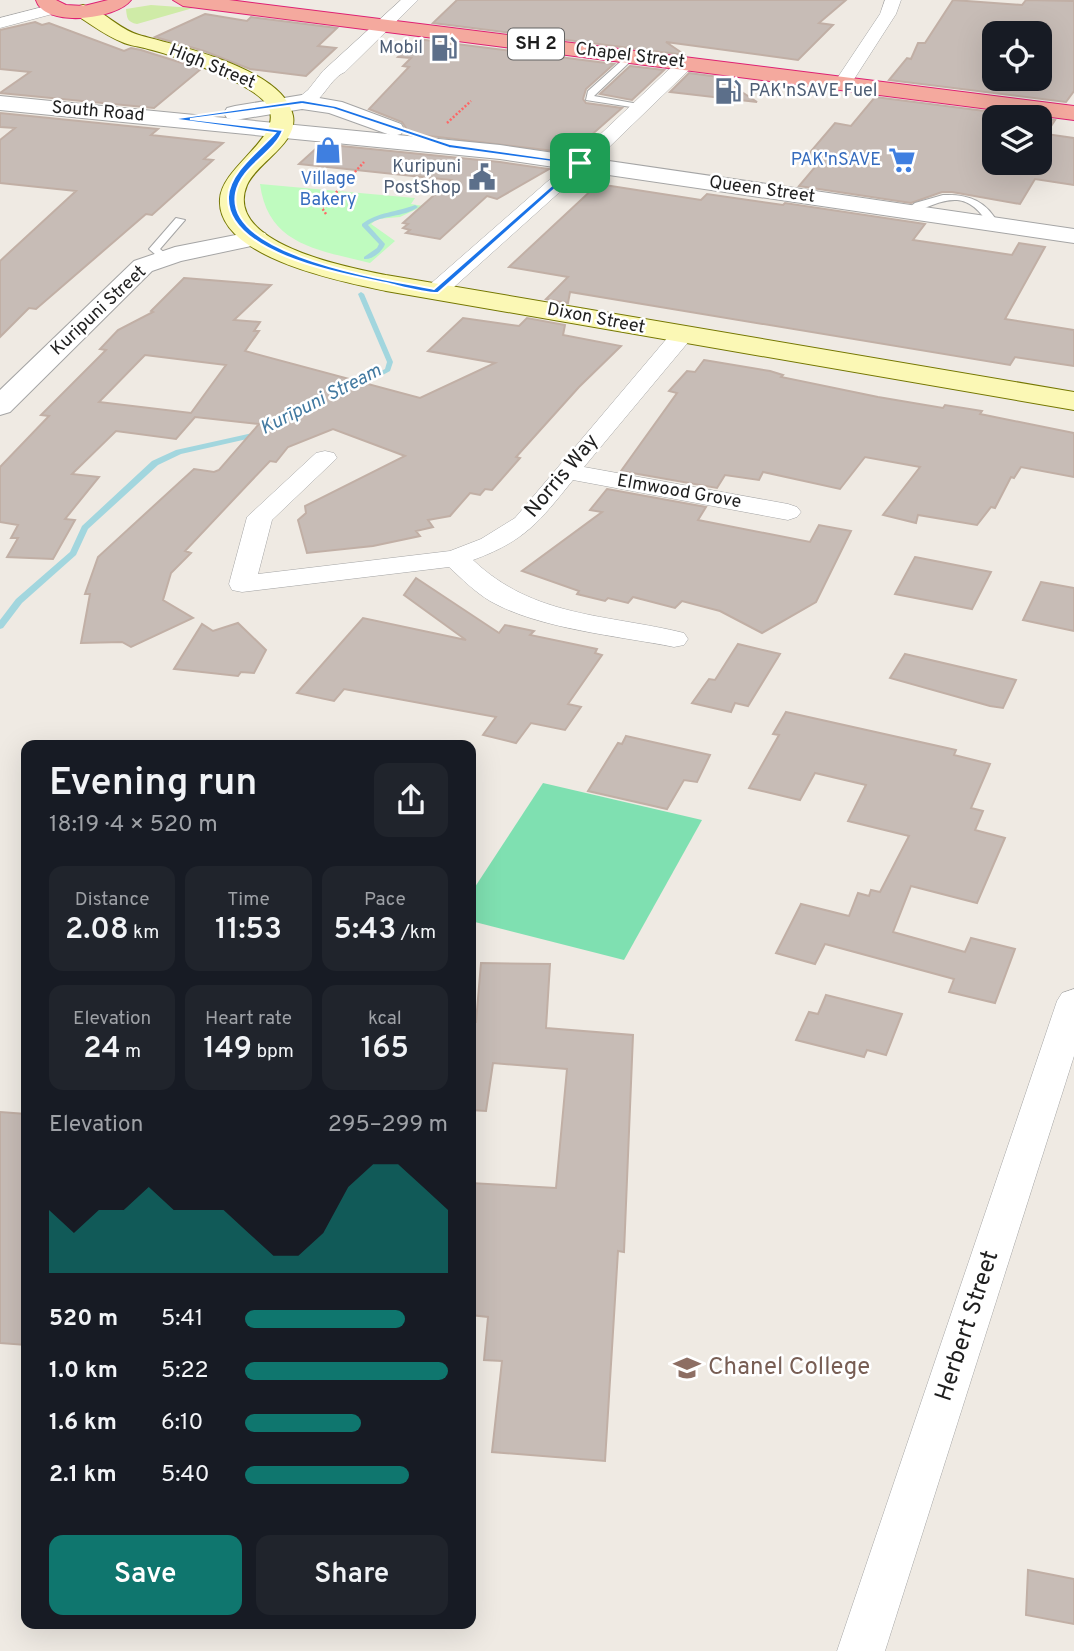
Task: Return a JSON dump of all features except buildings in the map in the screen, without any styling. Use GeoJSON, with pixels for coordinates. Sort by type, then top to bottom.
{"type":"FeatureCollection","features":[{"type":"Feature","properties":{"kind":"highway","name":"Chapel Street"},"geometry":{"type":"LineString","coordinates":[[181,1],[385,24],[1074,113]]}},
{"type":"Feature","properties":{"kind":"highway"},"geometry":{"type":"LineString","coordinates":[[49,3],[83,11],[116,4],[142,3]]}},
{"type":"Feature","properties":{"kind":"main road","name":"High Street"},"geometry":{"type":"LineString","coordinates":[[116,4],[126,26],[152,43]]}},
{"type":"Feature","properties":{"kind":"main road","name":"High Street"},"geometry":{"type":"LineString","coordinates":[[83,11],[132,40],[152,43],[263,88],[279,105],[282,119],[280,132]]}},
{"type":"Feature","properties":{"kind":"main road","name":"Dixon Street"},"geometry":{"type":"LineString","coordinates":[[280,132],[242,173],[233,189],[236,217],[256,238],[278,251],[316,267],[682,335],[1074,401]]}},
{"type":"Feature","properties":{"kind":"street"},"geometry":{"type":"LineString","coordinates":[[302,102],[313,98],[332,70],[339,68],[410,0]]}},
{"type":"Feature","properties":{"kind":"street"},"geometry":{"type":"LineString","coordinates":[[843,83],[888,14],[893,0]]}},
{"type":"Feature","properties":{"kind":"street"},"geometry":{"type":"LineString","coordinates":[[0,23],[49,3]]}},
{"type":"Feature","properties":{"kind":"street"},"geometry":{"type":"LineString","coordinates":[[436,291],[580,163],[686,63]]}},
{"type":"Feature","properties":{"kind":"street"},"geometry":{"type":"LineString","coordinates":[[339,68],[347,71],[337,90],[337,96],[348,113]]}},
{"type":"Feature","properties":{"kind":"street","name":"Queen Street"},"geometry":{"type":"LineString","coordinates":[[174,119],[302,102],[334,107],[444,138],[580,163],[1074,236]]}},
{"type":"Feature","properties":{"kind":"street","name":"South Road"},"geometry":{"type":"LineString","coordinates":[[0,103],[280,132]]}},
{"type":"Feature","properties":{"kind":"street","name":"Queen Street"},"geometry":{"type":"LineString","coordinates":[[280,132],[380,142],[444,138]]}},
{"type":"Feature","properties":{"kind":"street","name":"Kuripuni Street"},"geometry":{"type":"LineString","coordinates":[[0,405],[144,266],[166,258],[256,238]]}},
{"type":"Feature","properties":{"kind":"street","name":"Norris Way"},"geometry":{"type":"LineString","coordinates":[[325,458],[260,517],[242,584],[455,558],[491,545],[524,523],[682,335]]}},
{"type":"Feature","properties":{"kind":"street","name":"Elmwood Grove"},"geometry":{"type":"LineString","coordinates":[[569,472],[788,512]]}},
{"type":"Feature","properties":{"kind":"street"},"geometry":{"type":"LineString","coordinates":[[455,558],[479,580],[509,600],[562,615],[674,639]]}},
{"type":"Feature","properties":{"kind":"street","name":"Herbert Street"},"geometry":{"type":"LineString","coordinates":[[861,1651],[1074,1001]]}},
{"type":"Feature","properties":{"kind":"lane"},"geometry":{"type":"LineString","coordinates":[[632,56],[591,93],[589,98],[641,107]]}},
{"type":"Feature","properties":{"kind":"lane"},"geometry":{"type":"LineString","coordinates":[[166,258],[154,249],[180,220]]}},
{"type":"Feature","properties":{"kind":"path"},"geometry":{"type":"LineString","coordinates":[[444,138],[471,101]]}},
{"type":"Feature","properties":{"kind":"path"},"geometry":{"type":"LineString","coordinates":[[326,214],[322,208],[380,142]]}},
{"type":"Feature","properties":{"kind":"path"},"geometry":{"type":"LineString","coordinates":[[340,182],[345,182]]}},
{"type":"Feature","properties":{"kind":"green space"},"geometry":{"type":"Polygon","coordinates":[[[151,5],[193,8],[137,24],[128,19],[126,9],[151,5]]]}},
{"type":"Feature","properties":{"kind":"green space"},"geometry":{"type":"Polygon","coordinates":[[[260,184],[415,198],[411,204],[423,206],[400,217],[377,219],[371,224],[395,241],[370,263],[315,249],[285,233],[265,205],[260,184]]]}},
{"type":"Feature","properties":{"kind":"green space"},"geometry":{"type":"Polygon","coordinates":[[[543,783],[702,820],[624,960],[476,922],[476,885],[543,783]]]}},
{"type":"Feature","properties":{"kind":"waterway","name":"Kurīpuni Stream"},"geometry":{"type":"LineString","coordinates":[[366,258],[380,249],[382,244],[364,225],[376,218],[415,207]]}},
{"type":"Feature","properties":{"kind":"waterway","name":"Kurīpuni Stream"},"geometry":{"type":"LineString","coordinates":[[356,388],[388,370],[390,362],[361,294]]}},
{"type":"Feature","properties":{"kind":"waterway","name":"Kurīpuni Stream"},"geometry":{"type":"LineString","coordinates":[[0,626],[19,601],[73,553],[85,528],[155,463],[179,452],[257,434]]}},
{"type":"Feature","properties":{"kind":"place","name":"Mobil"},"geometry":{"type":"Point","coordinates":[444,48]}},
{"type":"Feature","properties":{"kind":"place","name":"PAK'nSAVE Fuel"},"geometry":{"type":"Point","coordinates":[728,91]}},
{"type":"Feature","properties":{"kind":"place","name":"Village Bakery"},"geometry":{"type":"Point","coordinates":[328,150]}},
{"type":"Feature","properties":{"kind":"place","name":"PAK'nSAVE"},"geometry":{"type":"Point","coordinates":[902,160]}},
{"type":"Feature","properties":{"kind":"place","name":"Kuripuni PostShop"},"geometry":{"type":"Point","coordinates":[482,177]}},
{"type":"Feature","properties":{"kind":"place","name":"Chanel College"},"geometry":{"type":"Point","coordinates":[687,1368]}},
{"type":"Feature","properties":{"kind":"route"},"geometry":{"type":"LineString","coordinates":[[302,102],[321,104],[449,146],[580,163],[436,291],[316,267],[265,244],[236,217],[233,210],[233,189],[242,173],[280,132],[174,119],[237,113],[302,102]]}}]}
